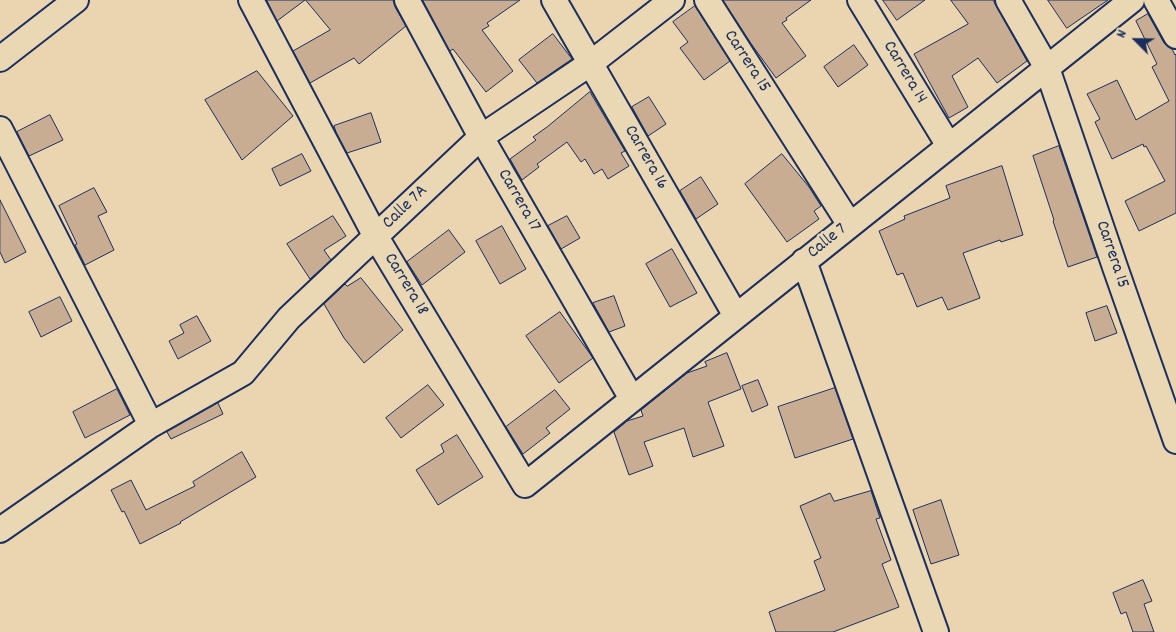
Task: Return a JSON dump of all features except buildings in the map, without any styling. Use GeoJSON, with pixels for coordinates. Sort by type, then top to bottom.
{"type":"FeatureCollection","features":[{"type":"Feature","properties":{"kind":"street"},"geometry":{"type":"LineString","coordinates":[[0,59],[76,0]]}},
{"type":"Feature","properties":{"kind":"street","name":"Carrera 18"},"geometry":{"type":"LineString","coordinates":[[251,0],[376,237],[525,484]]}},
{"type":"Feature","properties":{"kind":"street","name":"Carrera 17"},"geometry":{"type":"LineString","coordinates":[[407,0],[481,137],[632,399]]}},
{"type":"Feature","properties":{"kind":"street","name":"Carrera 16"},"geometry":{"type":"LineString","coordinates":[[554,0],[736,316]]}},
{"type":"Feature","properties":{"kind":"street","name":"Calle 7A"},"geometry":{"type":"LineString","coordinates":[[0,530],[151,425],[243,373],[289,318],[481,137],[590,62],[672,0]]}},
{"type":"Feature","properties":{"kind":"street","name":"Carrera 15"},"geometry":{"type":"LineString","coordinates":[[707,0],[850,225]]}},
{"type":"Feature","properties":{"kind":"street","name":"Carrera 14"},"geometry":{"type":"LineString","coordinates":[[860,0],[949,146]]}},
{"type":"Feature","properties":{"kind":"street","name":"Carrera 15"},"geometry":{"type":"LineString","coordinates":[[1008,0],[1047,68],[1114,267],[1176,441]]}},
{"type":"Feature","properties":{"kind":"street","name":"Calle 7"},"geometry":{"type":"LineString","coordinates":[[525,484],[1132,0]]}},
{"type":"Feature","properties":{"kind":"street"},"geometry":{"type":"LineString","coordinates":[[1156,0],[1176,36]]}},
{"type":"Feature","properties":{"kind":"street"},"geometry":{"type":"LineString","coordinates":[[0,129],[151,425]]}},
{"type":"Feature","properties":{"kind":"street"},"geometry":{"type":"LineString","coordinates":[[804,261],[932,630]]}}]}
